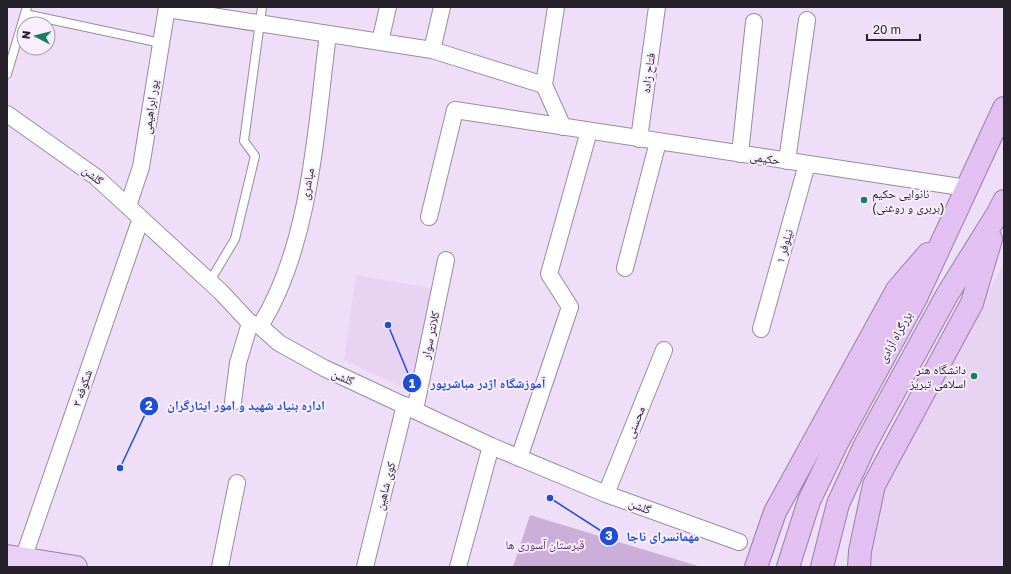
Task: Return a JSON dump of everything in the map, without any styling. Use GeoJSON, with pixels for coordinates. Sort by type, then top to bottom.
{"type":"FeatureCollection","features":[{"type":"Feature","properties":{"kind":"highway","name":"بزرگراه آزادی"},"geometry":{"type":"LineString","coordinates":[[788,567],[810,501],[837,443],[916,298],[1004,108]]}},
{"type":"Feature","properties":{"kind":"highway"},"geometry":{"type":"LineString","coordinates":[[822,567],[838,504],[865,445],[947,295],[1001,207]]}},
{"type":"Feature","properties":{"kind":"highway"},"geometry":{"type":"LineString","coordinates":[[859,567],[860,551],[874,485],[972,304],[1001,207]]}},
{"type":"Feature","properties":{"kind":"highway"},"geometry":{"type":"LineString","coordinates":[[756,567],[775,512],[897,290],[947,232]]}},
{"type":"Feature","properties":{"kind":"main road"},"geometry":{"type":"LineString","coordinates":[[15,557],[76,567]]}},
{"type":"Feature","properties":{"kind":"street"},"geometry":{"type":"LineString","coordinates":[[380,42],[388,7]]}},
{"type":"Feature","properties":{"kind":"street"},"geometry":{"type":"LineString","coordinates":[[432,50],[442,7]]}},
{"type":"Feature","properties":{"kind":"street"},"geometry":{"type":"LineString","coordinates":[[556,7],[544,86],[563,127]]}},
{"type":"Feature","properties":{"kind":"street","name":"فتاح زاده"},"geometry":{"type":"LineString","coordinates":[[639,139],[657,7]]}},
{"type":"Feature","properties":{"kind":"street"},"geometry":{"type":"LineString","coordinates":[[167,8],[432,50],[544,86]]}},
{"type":"Feature","properties":{"kind":"street","name":"پور ابراهیمی"},"geometry":{"type":"LineString","coordinates":[[128,206],[141,166],[167,8]]}},
{"type":"Feature","properties":{"kind":"street"},"geometry":{"type":"LineString","coordinates":[[787,161],[807,20]]}},
{"type":"Feature","properties":{"kind":"street"},"geometry":{"type":"LineString","coordinates":[[740,154],[754,22]]}},
{"type":"Feature","properties":{"kind":"street","name":"مباشری"},"geometry":{"type":"LineString","coordinates":[[233,402],[238,363],[255,325],[271,308],[293,250],[310,170],[328,34]]}},
{"type":"Feature","properties":{"kind":"street","name":"حکیمی"},"geometry":{"type":"LineString","coordinates":[[429,217],[455,110],[967,188]]}},
{"type":"Feature","properties":{"kind":"street","name":"گلشن"},"geometry":{"type":"LineString","coordinates":[[7,114],[96,177],[255,325],[279,343],[324,368],[491,446],[606,494],[739,542]]}},
{"type":"Feature","properties":{"kind":"street"},"geometry":{"type":"LineString","coordinates":[[519,458],[570,307],[549,274],[588,131]]}},
{"type":"Feature","properties":{"kind":"street"},"geometry":{"type":"LineString","coordinates":[[625,268],[658,142]]}},
{"type":"Feature","properties":{"kind":"street","name":"نیلوفر ۱"},"geometry":{"type":"LineString","coordinates":[[761,329],[807,164]]}},
{"type":"Feature","properties":{"kind":"street","name":"شکوفه ۳"},"geometry":{"type":"LineString","coordinates":[[15,557],[141,218]]}},
{"type":"Feature","properties":{"kind":"street","name":"کلانتر سوار"},"geometry":{"type":"LineString","coordinates":[[410,407],[446,260]]}},
{"type":"Feature","properties":{"kind":"street","name":"محسنی"},"geometry":{"type":"LineString","coordinates":[[606,494],[664,350]]}},
{"type":"Feature","properties":{"kind":"street","name":"کوی شاهین"},"geometry":{"type":"LineString","coordinates":[[365,567],[410,407]]}},
{"type":"Feature","properties":{"kind":"street"},"geometry":{"type":"LineString","coordinates":[[458,567],[491,446]]}},
{"type":"Feature","properties":{"kind":"street"},"geometry":{"type":"LineString","coordinates":[[220,567],[237,483]]}},
{"type":"Feature","properties":{"kind":"lane"},"geometry":{"type":"LineString","coordinates":[[210,282],[235,239],[254,156],[244,141],[262,7]]}},
{"type":"Feature","properties":{"kind":"lane"},"geometry":{"type":"LineString","coordinates":[[7,74],[26,11],[161,43]]}},
{"type":"Feature","properties":{"kind":"shaded area","name":"دانشگاه هنر اسلامی تبریز"},"geometry":{"type":"Polygon","coordinates":[[[1004,263],[1004,567],[865,567],[884,489],[1004,263]]]}},
{"type":"Feature","properties":{"kind":"shaded area"},"geometry":{"type":"Polygon","coordinates":[[[356,275],[435,289],[414,393],[344,360],[356,275]]]}},
{"type":"Feature","properties":{"kind":"green space","name":"قبرستان آسوری ها"},"geometry":{"type":"Polygon","coordinates":[[[530,515],[701,567],[513,567],[530,515]]]}},
{"type":"Feature","properties":{"kind":"place","name":"نانوایی حکیم (بربری و روغنی)"},"geometry":{"type":"Point","coordinates":[864,200]}},
{"type":"Feature","properties":{"kind":"place","name":"آموزشگاه اژدر مباشرپور"},"geometry":{"type":"Point","coordinates":[388,325]}},
{"type":"Feature","properties":{"kind":"place","name":"دانشگاه هنر اسلامی تبریز"},"geometry":{"type":"Point","coordinates":[974,376]}},
{"type":"Feature","properties":{"kind":"place","name":"اداره بنیاد شهید و امور ایثارگران"},"geometry":{"type":"Point","coordinates":[120,468]}},
{"type":"Feature","properties":{"kind":"place","name":"مهمانسرای ناجا"},"geometry":{"type":"Point","coordinates":[550,498]}}]}
